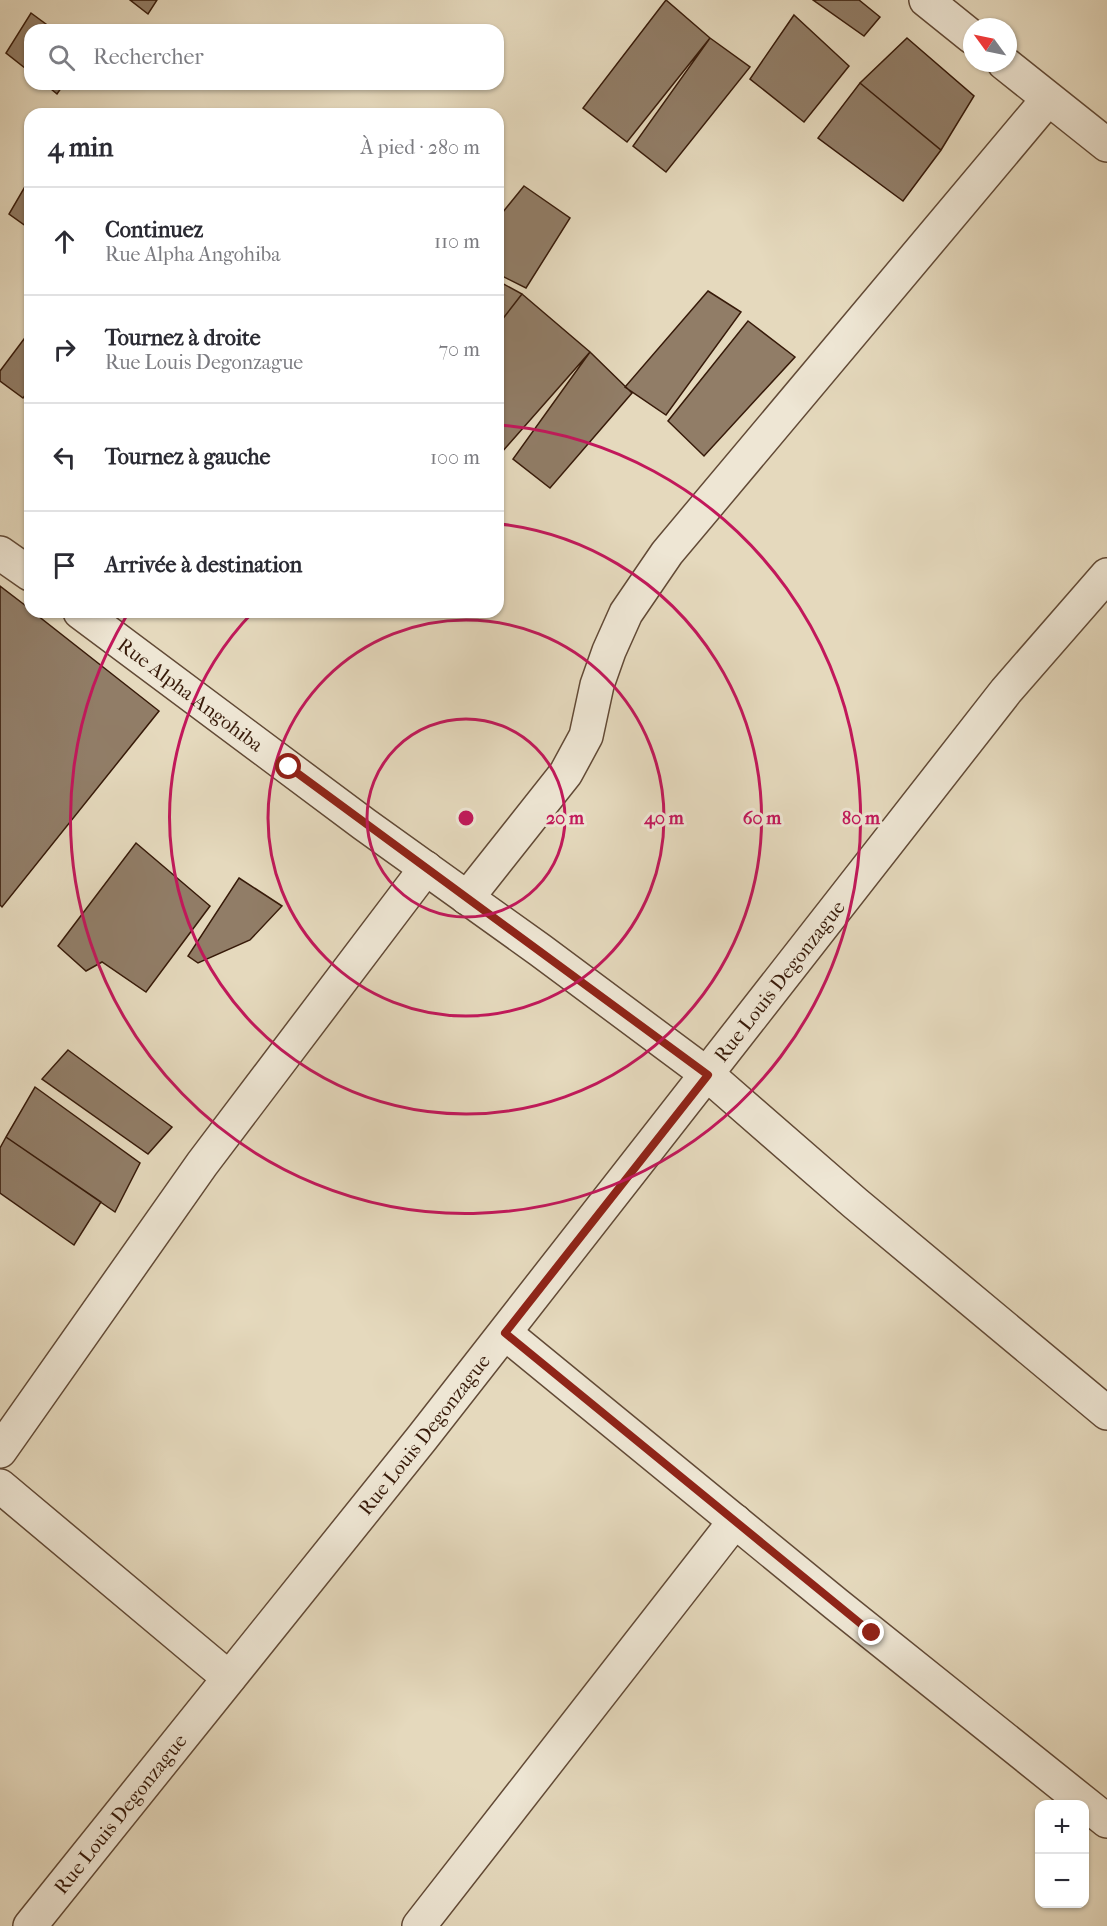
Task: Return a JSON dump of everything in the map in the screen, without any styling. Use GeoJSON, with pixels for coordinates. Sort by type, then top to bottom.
{"type":"FeatureCollection","features":[{"type":"Feature","properties":{"kind":"street"},"geometry":{"type":"LineString","coordinates":[[941,5],[963,28]]}},
{"type":"Feature","properties":{"kind":"street"},"geometry":{"type":"LineString","coordinates":[[1015,72],[1107,145]]}},
{"type":"Feature","properties":{"kind":"street"},"geometry":{"type":"LineString","coordinates":[[467,898],[566,772],[586,736],[597,685],[609,651],[626,614],[667,552],[1048,99]]}},
{"type":"Feature","properties":{"kind":"street"},"geometry":{"type":"LineString","coordinates":[[0,553],[24,570]]}},
{"type":"Feature","properties":{"kind":"street","name":"Rue Louis Degonzague"},"geometry":{"type":"LineString","coordinates":[[30,1926],[505,1333],[1006,692],[1107,575]]}},
{"type":"Feature","properties":{"kind":"street","name":"Rue Alpha Angohiba"},"geometry":{"type":"LineString","coordinates":[[88,618],[708,1075],[855,1203],[1107,1413]]}},
{"type":"Feature","properties":{"kind":"street"},"geometry":{"type":"LineString","coordinates":[[0,1451],[202,1164],[426,868]]}},
{"type":"Feature","properties":{"kind":"street"},"geometry":{"type":"LineString","coordinates":[[505,1333],[1107,1821]]}},
{"type":"Feature","properties":{"kind":"street"},"geometry":{"type":"LineString","coordinates":[[0,1486],[230,1678]]}},
{"type":"Feature","properties":{"kind":"street"},"geometry":{"type":"LineString","coordinates":[[419,1926],[735,1521]]}},
{"type":"Feature","properties":{"kind":"building"},"geometry":{"type":"Polygon","coordinates":[[[130,0],[157,0],[148,14],[130,0]]]}},
{"type":"Feature","properties":{"kind":"building"},"geometry":{"type":"Polygon","coordinates":[[[666,0],[710,38],[627,142],[583,108],[666,0]]]}},
{"type":"Feature","properties":{"kind":"building"},"geometry":{"type":"Polygon","coordinates":[[[813,0],[859,0],[880,17],[864,36],[813,0]]]}},
{"type":"Feature","properties":{"kind":"building"},"geometry":{"type":"Polygon","coordinates":[[[31,13],[46,24],[24,24],[31,13]]]}},
{"type":"Feature","properties":{"kind":"building"},"geometry":{"type":"Polygon","coordinates":[[[794,15],[849,66],[804,122],[750,79],[794,15]]]}},
{"type":"Feature","properties":{"kind":"building"},"geometry":{"type":"Polygon","coordinates":[[[24,24],[24,67],[6,53],[24,24]]]}},
{"type":"Feature","properties":{"kind":"building"},"geometry":{"type":"Polygon","coordinates":[[[710,38],[750,67],[666,172],[633,146],[710,38]]]}},
{"type":"Feature","properties":{"kind":"building"},"geometry":{"type":"Polygon","coordinates":[[[907,38],[974,96],[941,150],[860,83],[907,38]]]}},
{"type":"Feature","properties":{"kind":"building"},"geometry":{"type":"Polygon","coordinates":[[[860,83],[941,150],[903,201],[818,138],[860,83]]]}},
{"type":"Feature","properties":{"kind":"building"},"geometry":{"type":"Polygon","coordinates":[[[524,186],[570,218],[526,288],[504,277],[504,211],[524,186]]]}},
{"type":"Feature","properties":{"kind":"building"},"geometry":{"type":"Polygon","coordinates":[[[24,188],[24,225],[9,214],[24,188]]]}},
{"type":"Feature","properties":{"kind":"building"},"geometry":{"type":"Polygon","coordinates":[[[504,284],[522,294],[504,317],[504,284]]]}},
{"type":"Feature","properties":{"kind":"building"},"geometry":{"type":"Polygon","coordinates":[[[708,291],[741,312],[666,415],[625,387],[708,291]]]}},
{"type":"Feature","properties":{"kind":"building"},"geometry":{"type":"Polygon","coordinates":[[[522,294],[590,352],[504,450],[504,317],[522,294]]]}},
{"type":"Feature","properties":{"kind":"building"},"geometry":{"type":"Polygon","coordinates":[[[748,321],[795,357],[704,456],[668,421],[748,321]]]}},
{"type":"Feature","properties":{"kind":"building"},"geometry":{"type":"Polygon","coordinates":[[[24,339],[23,398],[0,381],[0,371],[24,339]]]}},
{"type":"Feature","properties":{"kind":"building"},"geometry":{"type":"Polygon","coordinates":[[[590,352],[632,393],[550,488],[513,459],[590,352]]]}},
{"type":"Feature","properties":{"kind":"building"},"geometry":{"type":"Polygon","coordinates":[[[0,586],[24,604],[24,618],[41,618],[159,711],[2,907],[0,905],[0,586]]]}},
{"type":"Feature","properties":{"kind":"building"},"geometry":{"type":"Polygon","coordinates":[[[136,843],[210,906],[146,992],[102,962],[86,971],[58,946],[136,843]]]}},
{"type":"Feature","properties":{"kind":"building"},"geometry":{"type":"Polygon","coordinates":[[[239,878],[282,906],[250,940],[198,963],[188,956],[239,878]]]}},
{"type":"Feature","properties":{"kind":"building"},"geometry":{"type":"Polygon","coordinates":[[[68,1050],[172,1127],[148,1154],[42,1079],[68,1050]]]}},
{"type":"Feature","properties":{"kind":"building"},"geometry":{"type":"Polygon","coordinates":[[[35,1087],[140,1163],[115,1212],[6,1137],[35,1087]]]}},
{"type":"Feature","properties":{"kind":"building"},"geometry":{"type":"Polygon","coordinates":[[[6,1137],[101,1202],[74,1245],[0,1193],[0,1148],[6,1137]]]}},
{"type":"Feature","properties":{"kind":"route"},"geometry":{"type":"LineString","coordinates":[[289,767],[708,1075],[505,1333],[872,1633]]}}]}
